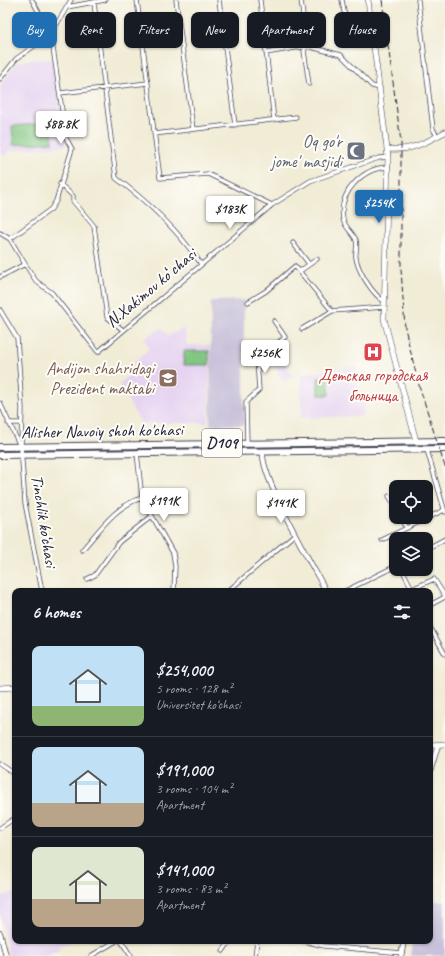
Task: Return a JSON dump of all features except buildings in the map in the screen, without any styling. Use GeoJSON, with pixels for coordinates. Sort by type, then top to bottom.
{"type":"FeatureCollection","features":[{"type":"Feature","properties":{"kind":"main road"},"geometry":{"type":"LineString","coordinates":[[368,0],[370,12]]}},
{"type":"Feature","properties":{"kind":"main road"},"geometry":{"type":"LineString","coordinates":[[375,48],[388,149],[384,319],[392,356],[416,442]]}},
{"type":"Feature","properties":{"kind":"main road"},"geometry":{"type":"LineString","coordinates":[[388,149],[402,150],[413,148],[445,132]]}},
{"type":"Feature","properties":{"kind":"main road","name":"Alisher Navoiy shoh ko'chasi"},"geometry":{"type":"LineString","coordinates":[[0,447],[445,441]]}},
{"type":"Feature","properties":{"kind":"main road"},"geometry":{"type":"LineString","coordinates":[[318,442],[318,451]]}},
{"type":"Feature","properties":{"kind":"main road"},"geometry":{"type":"LineString","coordinates":[[262,443],[263,452]]}},
{"type":"Feature","properties":{"kind":"main road"},"geometry":{"type":"LineString","coordinates":[[168,444],[168,453]]}},
{"type":"Feature","properties":{"kind":"main road"},"geometry":{"type":"LineString","coordinates":[[68,445],[69,454]]}},
{"type":"Feature","properties":{"kind":"main road"},"geometry":{"type":"LineString","coordinates":[[81,445],[81,454]]}},
{"type":"Feature","properties":{"kind":"main road","name":"Alisher Navoiy shoh ko'chasi"},"geometry":{"type":"LineString","coordinates":[[0,455],[445,450]]}},
{"type":"Feature","properties":{"kind":"main road"},"geometry":{"type":"LineString","coordinates":[[0,688],[12,687]]}},
{"type":"Feature","properties":{"kind":"main road"},"geometry":{"type":"LineString","coordinates":[[433,745],[445,744]]}},
{"type":"Feature","properties":{"kind":"street"},"geometry":{"type":"LineString","coordinates":[[32,0],[38,12]]}},
{"type":"Feature","properties":{"kind":"street"},"geometry":{"type":"LineString","coordinates":[[57,23],[71,0]]}},
{"type":"Feature","properties":{"kind":"street"},"geometry":{"type":"LineString","coordinates":[[67,7],[105,0]]}},
{"type":"Feature","properties":{"kind":"street"},"geometry":{"type":"LineString","coordinates":[[137,0],[160,178],[208,174],[272,205]]}},
{"type":"Feature","properties":{"kind":"street"},"geometry":{"type":"LineString","coordinates":[[176,0],[193,129]]}},
{"type":"Feature","properties":{"kind":"street"},"geometry":{"type":"LineString","coordinates":[[219,0],[235,125]]}},
{"type":"Feature","properties":{"kind":"street"},"geometry":{"type":"LineString","coordinates":[[260,0],[274,120]]}},
{"type":"Feature","properties":{"kind":"street"},"geometry":{"type":"LineString","coordinates":[[301,0],[303,12]]}},
{"type":"Feature","properties":{"kind":"street"},"geometry":{"type":"LineString","coordinates":[[342,0],[344,12]]}},
{"type":"Feature","properties":{"kind":"street"},"geometry":{"type":"LineString","coordinates":[[418,0],[433,129],[437,136]]}},
{"type":"Feature","properties":{"kind":"street"},"geometry":{"type":"LineString","coordinates":[[94,3],[106,87],[116,178],[139,195],[163,218],[190,248],[201,264]]}},
{"type":"Feature","properties":{"kind":"street"},"geometry":{"type":"LineString","coordinates":[[0,79],[16,59],[31,48]]}},
{"type":"Feature","properties":{"kind":"street"},"geometry":{"type":"LineString","coordinates":[[10,239],[51,209],[56,201],[72,149],[66,138],[52,48]]}},
{"type":"Feature","properties":{"kind":"street"},"geometry":{"type":"LineString","coordinates":[[266,53],[295,48]]}},
{"type":"Feature","properties":{"kind":"street"},"geometry":{"type":"LineString","coordinates":[[306,48],[304,51],[309,84]]}},
{"type":"Feature","properties":{"kind":"street"},"geometry":{"type":"LineString","coordinates":[[314,48],[341,56],[372,86],[380,88]]}},
{"type":"Feature","properties":{"kind":"street"},"geometry":{"type":"LineString","coordinates":[[60,93],[148,83]]}},
{"type":"Feature","properties":{"kind":"street"},"geometry":{"type":"LineString","coordinates":[[154,134],[296,117]]}},
{"type":"Feature","properties":{"kind":"street","name":"N.Xakimov koʻchasi"},"geometry":{"type":"LineString","coordinates":[[25,264],[36,281],[52,293],[98,352],[182,283],[201,264],[272,205],[310,181],[379,158],[388,157]]}},
{"type":"Feature","properties":{"kind":"street"},"geometry":{"type":"LineString","coordinates":[[384,304],[372,292],[360,270],[356,259],[356,242],[344,223],[343,214],[346,193],[352,184],[378,168],[388,167]]}},
{"type":"Feature","properties":{"kind":"street"},"geometry":{"type":"LineString","coordinates":[[60,184],[73,196],[73,201],[94,226],[107,317],[123,330]]}},
{"type":"Feature","properties":{"kind":"street"},"geometry":{"type":"LineString","coordinates":[[0,233],[10,239],[25,264],[0,277]]}},
{"type":"Feature","properties":{"kind":"street"},"geometry":{"type":"LineString","coordinates":[[293,243],[310,264]]}},
{"type":"Feature","properties":{"kind":"street"},"geometry":{"type":"LineString","coordinates":[[300,271],[317,258]]}},
{"type":"Feature","properties":{"kind":"street"},"geometry":{"type":"LineString","coordinates":[[248,302],[266,291],[295,266],[332,312]]}},
{"type":"Feature","properties":{"kind":"street"},"geometry":{"type":"LineString","coordinates":[[302,328],[332,312],[384,304]]}},
{"type":"Feature","properties":{"kind":"street","name":"Tinchlik kо‘chasi"},"geometry":{"type":"LineString","coordinates":[[0,310],[17,338],[20,366],[21,455],[26,503],[41,588]]}},
{"type":"Feature","properties":{"kind":"street"},"geometry":{"type":"LineString","coordinates":[[247,443],[246,402],[259,390],[257,361],[285,337],[274,321]]}},
{"type":"Feature","properties":{"kind":"street"},"geometry":{"type":"LineString","coordinates":[[0,403],[8,423],[21,447]]}},
{"type":"Feature","properties":{"kind":"street"},"geometry":{"type":"LineString","coordinates":[[8,423],[21,423]]}},
{"type":"Feature","properties":{"kind":"street"},"geometry":{"type":"LineString","coordinates":[[382,540],[444,511],[427,450]]}},
{"type":"Feature","properties":{"kind":"street"},"geometry":{"type":"LineString","coordinates":[[263,452],[262,460],[272,485],[324,588]]}},
{"type":"Feature","properties":{"kind":"street"},"geometry":{"type":"LineString","coordinates":[[137,453],[142,498],[173,554],[175,566],[174,588]]}},
{"type":"Feature","properties":{"kind":"street"},"geometry":{"type":"LineString","coordinates":[[82,550],[116,512],[130,501],[142,498]]}},
{"type":"Feature","properties":{"kind":"street"},"geometry":{"type":"LineString","coordinates":[[87,579],[95,575],[119,542],[152,516]]}},
{"type":"Feature","properties":{"kind":"street"},"geometry":{"type":"LineString","coordinates":[[405,524],[407,528]]}},
{"type":"Feature","properties":{"kind":"street"},"geometry":{"type":"LineString","coordinates":[[232,588],[296,534]]}},
{"type":"Feature","properties":{"kind":"street"},"geometry":{"type":"LineString","coordinates":[[433,545],[445,539]]}},
{"type":"Feature","properties":{"kind":"street"},"geometry":{"type":"LineString","coordinates":[[351,588],[389,569]]}},
{"type":"Feature","properties":{"kind":"street"},"geometry":{"type":"LineString","coordinates":[[406,576],[412,588]]}},
{"type":"Feature","properties":{"kind":"street"},"geometry":{"type":"LineString","coordinates":[[417,588],[434,579],[445,596],[433,603]]}},
{"type":"Feature","properties":{"kind":"street"},"geometry":{"type":"LineString","coordinates":[[433,632],[445,654]]}},
{"type":"Feature","properties":{"kind":"street"},"geometry":{"type":"LineString","coordinates":[[433,762],[438,745]]}},
{"type":"Feature","properties":{"kind":"street"},"geometry":{"type":"LineString","coordinates":[[0,765],[12,772]]}},
{"type":"Feature","properties":{"kind":"street"},"geometry":{"type":"LineString","coordinates":[[0,828],[12,820]]}},
{"type":"Feature","properties":{"kind":"street"},"geometry":{"type":"LineString","coordinates":[[0,933],[6,956]]}},
{"type":"Feature","properties":{"kind":"street"},"geometry":{"type":"LineString","coordinates":[[91,956],[111,944]]}},
{"type":"Feature","properties":{"kind":"street"},"geometry":{"type":"LineString","coordinates":[[123,944],[131,956]]}},
{"type":"Feature","properties":{"kind":"street"},"geometry":{"type":"LineString","coordinates":[[223,950],[228,944]]}},
{"type":"Feature","properties":{"kind":"street"},"geometry":{"type":"LineString","coordinates":[[255,956],[257,944]]}},
{"type":"Feature","properties":{"kind":"street"},"geometry":{"type":"LineString","coordinates":[[316,944],[401,954],[403,944]]}},
{"type":"Feature","properties":{"kind":"shaded area"},"geometry":{"type":"Polygon","coordinates":[[[53,59],[66,146],[8,151],[7,156],[0,153],[0,85],[19,61],[22,63],[24,60],[53,59]]]}},
{"type":"Feature","properties":{"kind":"shaded area"},"geometry":{"type":"Polygon","coordinates":[[[244,300],[244,425],[210,425],[211,301],[244,300]]]}},
{"type":"Feature","properties":{"kind":"shaded area","name":"Andijon shahridagi Prezident maktabi"},"geometry":{"type":"Polygon","coordinates":[[[162,328],[168,336],[184,328],[187,345],[210,345],[208,423],[141,423],[119,385],[133,370],[134,363],[148,349],[148,345],[144,338],[162,328]]]}},
{"type":"Feature","properties":{"kind":"shaded area"},"geometry":{"type":"Polygon","coordinates":[[[277,350],[293,376],[284,382],[268,356],[277,350]]]}},
{"type":"Feature","properties":{"kind":"shaded area"},"geometry":{"type":"Polygon","coordinates":[[[357,366],[358,393],[364,393],[363,416],[301,418],[301,374],[357,366]]]}},
{"type":"Feature","properties":{"kind":"shaded area"},"geometry":{"type":"Polygon","coordinates":[[[12,893],[12,944],[64,944],[59,946],[60,949],[46,956],[9,956],[0,914],[0,897],[12,893]]]}},
{"type":"Feature","properties":{"kind":"shaded area"},"geometry":{"type":"Polygon","coordinates":[[[433,900],[445,902],[445,956],[411,956],[413,944],[433,944],[433,900]]]}},
{"type":"Feature","properties":{"kind":"green space"},"geometry":{"type":"Polygon","coordinates":[[[51,123],[53,142],[13,145],[12,126],[51,123]]]}},
{"type":"Feature","properties":{"kind":"green space"},"geometry":{"type":"Polygon","coordinates":[[[184,351],[209,351],[209,365],[184,365],[184,351]]]}},
{"type":"Feature","properties":{"kind":"green space"},"geometry":{"type":"Polygon","coordinates":[[[318,378],[329,378],[329,395],[318,395],[318,378]]]}},
{"type":"Feature","properties":{"kind":"railway"},"geometry":{"type":"LineString","coordinates":[[382,0],[401,142],[401,269],[405,328],[418,382],[445,467]]}},
{"type":"Feature","properties":{"kind":"place","name":"Oq go'r jome' masjidi"},"geometry":{"type":"Point","coordinates":[356,151]}},
{"type":"Feature","properties":{"kind":"place","name":"Детская городская больница"},"geometry":{"type":"Point","coordinates":[373,352]}},
{"type":"Feature","properties":{"kind":"place","name":"Andijon shahridagi Prezident maktabi"},"geometry":{"type":"Point","coordinates":[168,378]}}]}
